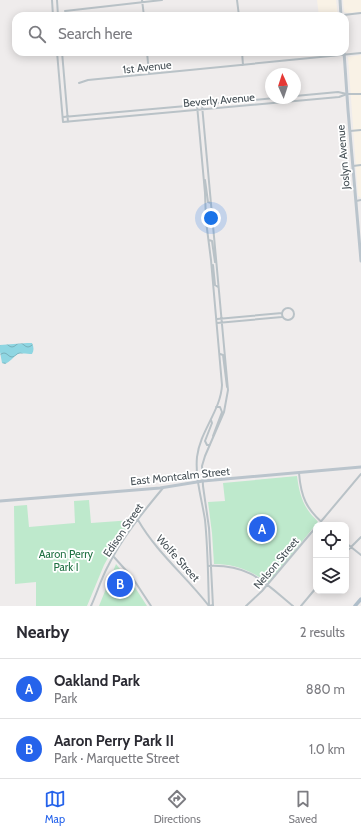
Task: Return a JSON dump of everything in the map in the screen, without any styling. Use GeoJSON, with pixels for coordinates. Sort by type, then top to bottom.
{"type":"FeatureCollection","features":[{"type":"Feature","properties":{"kind":"main road"},"geometry":{"type":"LineString","coordinates":[[340,0],[341,12]]}},
{"type":"Feature","properties":{"kind":"main road","name":"Joslyn Avenue"},"geometry":{"type":"LineString","coordinates":[[345,56],[361,261]]}},
{"type":"Feature","properties":{"kind":"main road","name":"East Montcalm Street"},"geometry":{"type":"LineString","coordinates":[[0,501],[163,487],[299,472],[361,467]]}},
{"type":"Feature","properties":{"kind":"main road"},"geometry":{"type":"LineString","coordinates":[[358,605],[361,599]]}},
{"type":"Feature","properties":{"kind":"street"},"geometry":{"type":"LineString","coordinates":[[52,0],[53,12]]}},
{"type":"Feature","properties":{"kind":"street"},"geometry":{"type":"LineString","coordinates":[[57,0],[58,12]]}},
{"type":"Feature","properties":{"kind":"street"},"geometry":{"type":"LineString","coordinates":[[65,11],[162,0]]}},
{"type":"Feature","properties":{"kind":"street"},"geometry":{"type":"LineString","coordinates":[[237,0],[238,12]]}},
{"type":"Feature","properties":{"kind":"street"},"geometry":{"type":"LineString","coordinates":[[143,1],[144,12]]}},
{"type":"Feature","properties":{"kind":"street"},"geometry":{"type":"LineString","coordinates":[[349,15],[361,13]]}},
{"type":"Feature","properties":{"kind":"street","name":"1st Avenue"},"geometry":{"type":"LineString","coordinates":[[349,53],[361,53]]}},
{"type":"Feature","properties":{"kind":"street"},"geometry":{"type":"LineString","coordinates":[[57,56],[63,118]]}},
{"type":"Feature","properties":{"kind":"street"},"geometry":{"type":"LineString","coordinates":[[62,56],[68,122]]}},
{"type":"Feature","properties":{"kind":"street"},"geometry":{"type":"LineString","coordinates":[[147,56],[149,74]]}},
{"type":"Feature","properties":{"kind":"street"},"geometry":{"type":"LineString","coordinates":[[242,56],[243,65]]}},
{"type":"Feature","properties":{"kind":"street","name":"1st Avenue"},"geometry":{"type":"LineString","coordinates":[[79,84],[88,80],[320,56]]}},
{"type":"Feature","properties":{"kind":"street"},"geometry":{"type":"LineString","coordinates":[[301,95],[338,92],[347,94],[361,94]]}},
{"type":"Feature","properties":{"kind":"street","name":"Beverly Avenue"},"geometry":{"type":"LineString","coordinates":[[265,99],[68,117],[63,118],[63,122],[339,97],[347,94]]}},
{"type":"Feature","properties":{"kind":"street"},"geometry":{"type":"LineString","coordinates":[[197,105],[204,175],[206,221],[217,319],[222,387],[216,408],[198,454],[197,465],[201,482],[209,524],[213,606],[210,606],[201,482],[203,461],[226,408],[228,390],[202,105]]}},
{"type":"Feature","properties":{"kind":"street"},"geometry":{"type":"LineString","coordinates":[[350,130],[361,130]]}},
{"type":"Feature","properties":{"kind":"street"},"geometry":{"type":"LineString","coordinates":[[353,166],[361,165]]}},
{"type":"Feature","properties":{"kind":"street"},"geometry":{"type":"LineString","coordinates":[[204,175],[208,202],[211,203]]}},
{"type":"Feature","properties":{"kind":"street"},"geometry":{"type":"LineString","coordinates":[[356,201],[361,200]]}},
{"type":"Feature","properties":{"kind":"street"},"geometry":{"type":"LineString","coordinates":[[209,240],[212,241],[214,258],[217,267]]}},
{"type":"Feature","properties":{"kind":"street"},"geometry":{"type":"LineString","coordinates":[[211,260],[214,269],[215,285],[219,286]]}},
{"type":"Feature","properties":{"kind":"street"},"geometry":{"type":"LineString","coordinates":[[217,319],[282,313],[284,310],[288,309],[294,314],[289,320],[282,317],[217,323]]}},
{"type":"Feature","properties":{"kind":"street"},"geometry":{"type":"LineString","coordinates":[[220,354],[223,355],[225,381],[228,390]]}},
{"type":"Feature","properties":{"kind":"street"},"geometry":{"type":"LineString","coordinates":[[212,441],[222,410],[220,407],[216,408]]}},
{"type":"Feature","properties":{"kind":"street"},"geometry":{"type":"LineString","coordinates":[[210,445],[206,444],[205,441],[212,423],[211,418]]}},
{"type":"Feature","properties":{"kind":"street"},"geometry":{"type":"LineString","coordinates":[[299,472],[300,489],[304,500],[310,510],[321,522],[361,474]]}},
{"type":"Feature","properties":{"kind":"street","name":"Edison Street"},"geometry":{"type":"LineString","coordinates":[[91,606],[113,556],[163,487]]}},
{"type":"Feature","properties":{"kind":"street","name":"Wolfe Street"},"geometry":{"type":"LineString","coordinates":[[138,520],[158,549],[210,606]]}},
{"type":"Feature","properties":{"kind":"street","name":"Nelson Street"},"geometry":{"type":"LineString","coordinates":[[246,606],[268,585],[313,531]]}},
{"type":"Feature","properties":{"kind":"street"},"geometry":{"type":"LineString","coordinates":[[361,537],[351,547],[361,555]]}},
{"type":"Feature","properties":{"kind":"street"},"geometry":{"type":"LineString","coordinates":[[113,556],[130,574],[151,606]]}},
{"type":"Feature","properties":{"kind":"street"},"geometry":{"type":"LineString","coordinates":[[208,566],[227,566],[241,569],[268,585],[293,606]]}},
{"type":"Feature","properties":{"kind":"street"},"geometry":{"type":"LineString","coordinates":[[301,606],[313,592]]}},
{"type":"Feature","properties":{"kind":"shaded area"},"geometry":{"type":"Polygon","coordinates":[[[317,0],[336,0],[338,12],[318,12],[317,0]]]}},
{"type":"Feature","properties":{"kind":"shaded area"},"geometry":{"type":"Polygon","coordinates":[[[343,0],[361,0],[361,12],[344,12],[343,0]]]}},
{"type":"Feature","properties":{"kind":"shaded area"},"geometry":{"type":"Polygon","coordinates":[[[361,55],[361,198],[358,196],[348,57],[361,55]]]}},
{"type":"Feature","properties":{"kind":"green space"},"geometry":{"type":"Polygon","coordinates":[[[297,476],[302,500],[318,522],[313,522],[313,528],[269,582],[242,568],[214,564],[208,502],[225,501],[223,483],[297,476]]]}},
{"type":"Feature","properties":{"kind":"green space","name":"Aaron Perry Park I"},"geometry":{"type":"Polygon","coordinates":[[[89,500],[91,523],[133,520],[114,547],[104,565],[87,606],[36,606],[36,582],[15,584],[14,506],[27,505],[29,527],[75,523],[74,501],[89,500]]]}},
{"type":"Feature","properties":{"kind":"green space"},"geometry":{"type":"Polygon","coordinates":[[[116,564],[134,586],[147,606],[99,606],[116,564]]]}},
{"type":"Feature","properties":{"kind":"water"},"geometry":{"type":"Polygon","coordinates":[[[32,343],[34,349],[32,354],[18,354],[7,363],[2,363],[0,345],[32,343]]]}},
{"type":"Feature","properties":{"kind":"place","name":"Oakland Park"},"geometry":{"type":"Point","coordinates":[262,529]}},
{"type":"Feature","properties":{"kind":"place","name":"Aaron Perry Park II"},"geometry":{"type":"Point","coordinates":[120,584]}}]}
